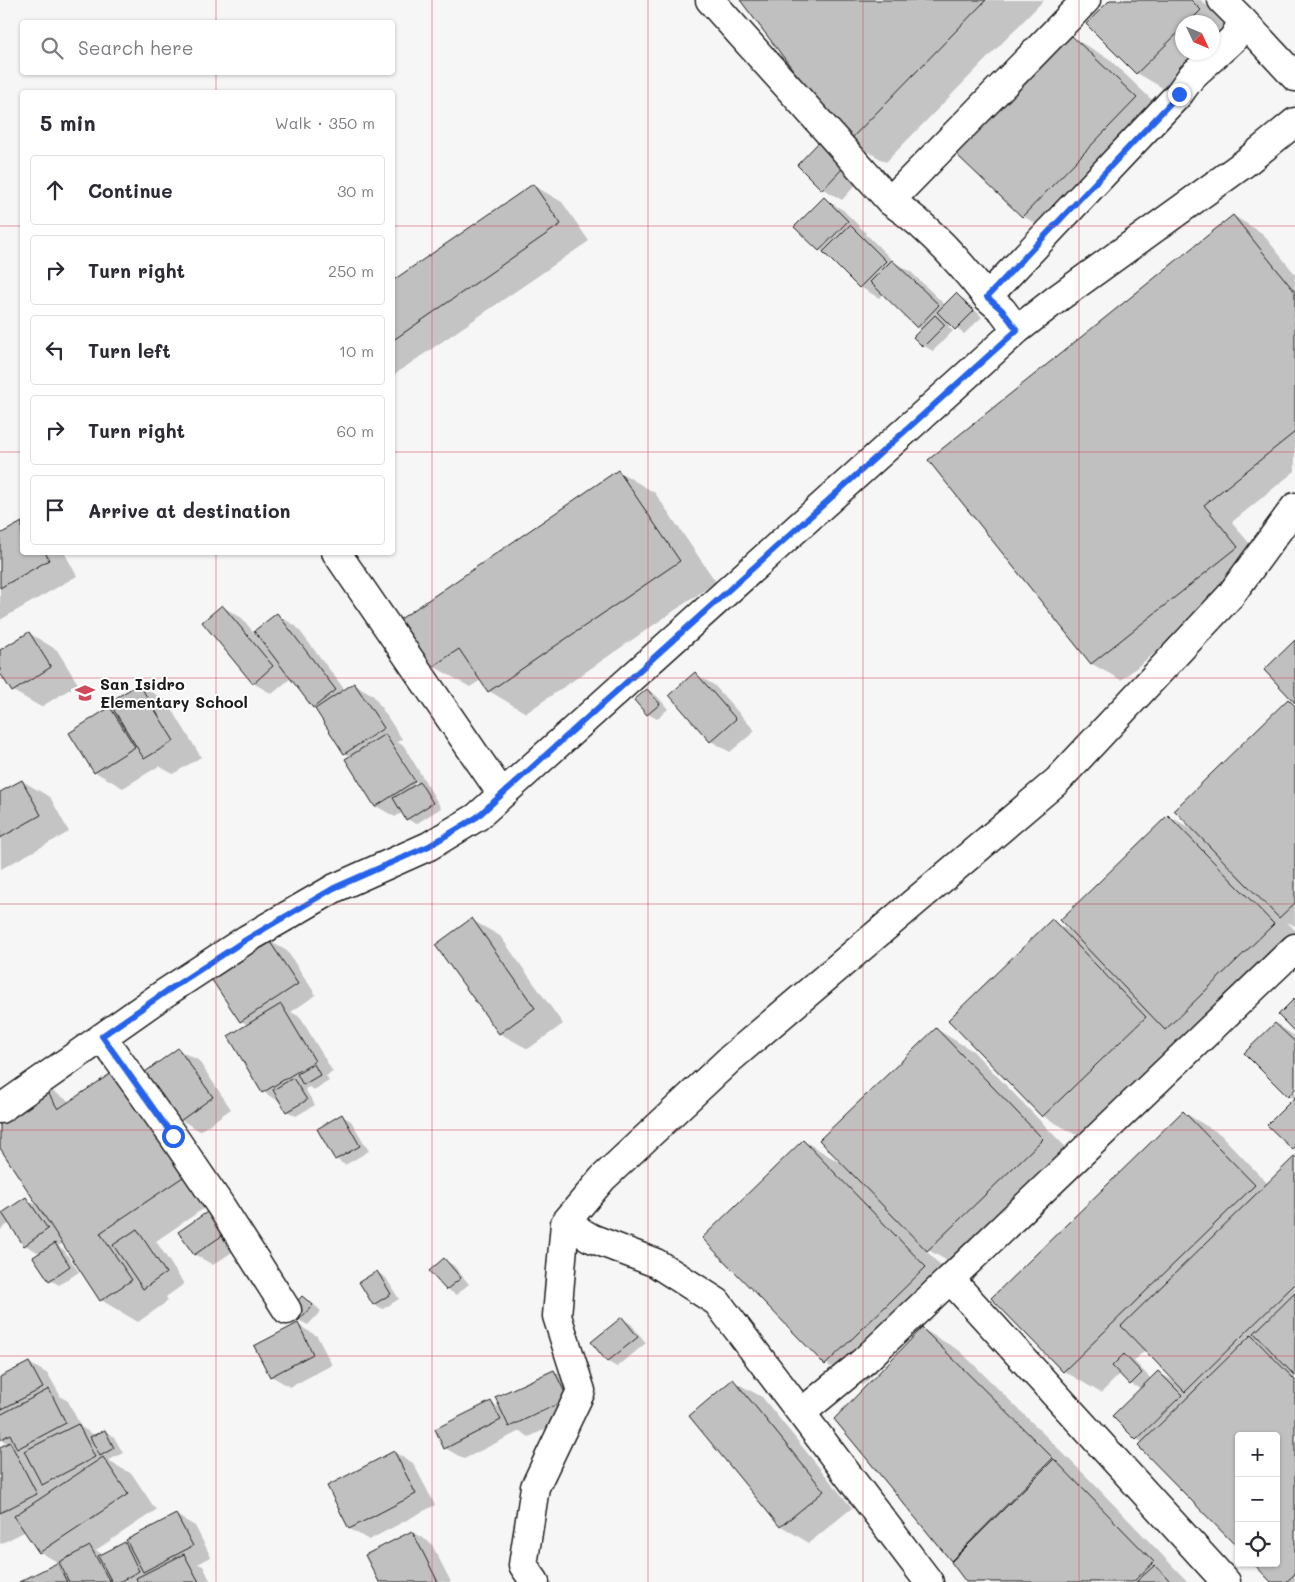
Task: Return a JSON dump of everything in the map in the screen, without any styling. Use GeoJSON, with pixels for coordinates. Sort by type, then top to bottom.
{"type":"FeatureCollection","features":[{"type":"Feature","properties":{"kind":"street"},"geometry":{"type":"LineString","coordinates":[[710,0],[890,201],[911,215],[964,266],[987,297],[1002,310],[1017,330]]}},
{"type":"Feature","properties":{"kind":"street"},"geometry":{"type":"LineString","coordinates":[[890,201],[1086,0]]}},
{"type":"Feature","properties":{"kind":"street"},"geometry":{"type":"LineString","coordinates":[[1222,0],[1295,77]]}},
{"type":"Feature","properties":{"kind":"street"},"geometry":{"type":"LineString","coordinates":[[987,297],[1179,94],[1192,76],[1233,40],[1243,21]]}},
{"type":"Feature","properties":{"kind":"street"},"geometry":{"type":"LineString","coordinates":[[0,1109],[164,993],[247,939],[334,888],[429,846],[477,817],[1017,330],[1058,298],[1245,163],[1295,122]]}},
{"type":"Feature","properties":{"kind":"street"},"geometry":{"type":"LineString","coordinates":[[535,1582],[523,1565],[535,1487],[582,1391],[557,1316],[566,1223],[603,1178],[730,1059],[1057,780],[1230,596],[1295,507]]}},
{"type":"Feature","properties":{"kind":"street"},"geometry":{"type":"LineString","coordinates":[[338,555],[502,794]]}},
{"type":"Feature","properties":{"kind":"street"},"geometry":{"type":"LineString","coordinates":[[801,1413],[864,1361],[1295,948]]}},
{"type":"Feature","properties":{"kind":"street"},"geometry":{"type":"LineString","coordinates":[[102,1036],[220,1205],[287,1310]]}},
{"type":"Feature","properties":{"kind":"street"},"geometry":{"type":"LineString","coordinates":[[566,1223],[591,1238],[656,1263],[717,1302],[929,1582]]}},
{"type":"Feature","properties":{"kind":"street"},"geometry":{"type":"LineString","coordinates":[[950,1279],[1226,1582]]}},
{"type":"Feature","properties":{"kind":"building"},"geometry":{"type":"Polygon","coordinates":[[[740,0],[986,0],[848,142],[740,0]]]}},
{"type":"Feature","properties":{"kind":"building"},"geometry":{"type":"Polygon","coordinates":[[[1110,0],[1191,0],[1201,10],[1196,15],[1175,15],[1175,36],[1136,74],[1086,24],[1110,0]]]}},
{"type":"Feature","properties":{"kind":"building"},"geometry":{"type":"Polygon","coordinates":[[[1071,35],[1137,98],[1022,217],[956,154],[1071,35]]]}},
{"type":"Feature","properties":{"kind":"building"},"geometry":{"type":"Polygon","coordinates":[[[820,141],[845,166],[822,190],[797,165],[820,141]]]}},
{"type":"Feature","properties":{"kind":"building"},"geometry":{"type":"Polygon","coordinates":[[[533,184],[561,224],[395,339],[395,279],[533,184]]]}},
{"type":"Feature","properties":{"kind":"building"},"geometry":{"type":"Polygon","coordinates":[[[824,197],[848,221],[819,251],[794,227],[824,197]]]}},
{"type":"Feature","properties":{"kind":"building"},"geometry":{"type":"Polygon","coordinates":[[[1233,215],[1295,292],[1295,432],[1204,505],[1238,547],[1091,664],[928,460],[1233,215]]]}},
{"type":"Feature","properties":{"kind":"building"},"geometry":{"type":"Polygon","coordinates":[[[850,225],[886,261],[859,288],[823,252],[850,225]]]}},
{"type":"Feature","properties":{"kind":"building"},"geometry":{"type":"Polygon","coordinates":[[[892,260],[939,305],[917,328],[870,282],[892,260]]]}},
{"type":"Feature","properties":{"kind":"building"},"geometry":{"type":"Polygon","coordinates":[[[956,293],[974,311],[955,330],[937,312],[956,293]]]}},
{"type":"Feature","properties":{"kind":"building"},"geometry":{"type":"Polygon","coordinates":[[[935,315],[945,325],[923,347],[913,337],[935,315]]]}},
{"type":"Feature","properties":{"kind":"building"},"geometry":{"type":"Polygon","coordinates":[[[618,470],[680,561],[488,692],[459,649],[432,667],[399,620],[618,470]]]}},
{"type":"Feature","properties":{"kind":"building"},"geometry":{"type":"Polygon","coordinates":[[[20,523],[20,555],[46,555],[49,560],[0,588],[0,534],[20,523]]]}},
{"type":"Feature","properties":{"kind":"building"},"geometry":{"type":"Polygon","coordinates":[[[222,605],[273,666],[253,684],[202,622],[222,605]]]}},
{"type":"Feature","properties":{"kind":"building"},"geometry":{"type":"Polygon","coordinates":[[[277,613],[336,690],[313,708],[254,631],[277,613]]]}},
{"type":"Feature","properties":{"kind":"building"},"geometry":{"type":"Polygon","coordinates":[[[29,632],[51,667],[12,692],[0,673],[0,650],[29,632]]]}},
{"type":"Feature","properties":{"kind":"building"},"geometry":{"type":"Polygon","coordinates":[[[1295,640],[1295,703],[1264,670],[1295,640]]]}},
{"type":"Feature","properties":{"kind":"building"},"geometry":{"type":"Polygon","coordinates":[[[695,672],[736,719],[710,742],[669,695],[695,672]]]}},
{"type":"Feature","properties":{"kind":"building"},"geometry":{"type":"Polygon","coordinates":[[[354,683],[384,728],[344,754],[315,709],[354,683]]]}},
{"type":"Feature","properties":{"kind":"building"},"geometry":{"type":"Polygon","coordinates":[[[139,684],[174,741],[144,759],[109,702],[139,684]]]}},
{"type":"Feature","properties":{"kind":"building"},"geometry":{"type":"Polygon","coordinates":[[[647,689],[660,704],[647,715],[634,700],[647,689]]]}},
{"type":"Feature","properties":{"kind":"building"},"geometry":{"type":"Polygon","coordinates":[[[1288,699],[1295,706],[1295,903],[1279,918],[1174,810],[1288,699]]]}},
{"type":"Feature","properties":{"kind":"building"},"geometry":{"type":"Polygon","coordinates":[[[110,707],[135,747],[94,773],[69,733],[110,707]]]}},
{"type":"Feature","properties":{"kind":"building"},"geometry":{"type":"Polygon","coordinates":[[[385,734],[415,781],[375,807],[345,759],[385,734]]]}},
{"type":"Feature","properties":{"kind":"building"},"geometry":{"type":"Polygon","coordinates":[[[22,780],[41,815],[0,838],[0,792],[22,780]]]}},
{"type":"Feature","properties":{"kind":"building"},"geometry":{"type":"Polygon","coordinates":[[[420,782],[433,803],[406,820],[393,798],[420,782]]]}},
{"type":"Feature","properties":{"kind":"building"},"geometry":{"type":"Polygon","coordinates":[[[1168,815],[1274,924],[1165,1030],[1060,920],[1168,815]]]}},
{"type":"Feature","properties":{"kind":"building"},"geometry":{"type":"Polygon","coordinates":[[[472,918],[535,1008],[499,1034],[435,945],[472,918]]]}},
{"type":"Feature","properties":{"kind":"building"},"geometry":{"type":"Polygon","coordinates":[[[1052,919],[1146,1017],[1042,1117],[948,1020],[1052,919]]]}},
{"type":"Feature","properties":{"kind":"building"},"geometry":{"type":"Polygon","coordinates":[[[268,939],[298,984],[240,1022],[210,977],[268,939]]]}},
{"type":"Feature","properties":{"kind":"building"},"geometry":{"type":"Polygon","coordinates":[[[1295,998],[1295,1032],[1278,1015],[1295,998]]]}},
{"type":"Feature","properties":{"kind":"building"},"geometry":{"type":"Polygon","coordinates":[[[281,1004],[315,1061],[262,1093],[228,1036],[281,1004]]]}},
{"type":"Feature","properties":{"kind":"building"},"geometry":{"type":"Polygon","coordinates":[[[1275,1023],[1295,1042],[1295,1089],[1288,1097],[1244,1053],[1275,1023]]]}},
{"type":"Feature","properties":{"kind":"building"},"geometry":{"type":"Polygon","coordinates":[[[936,1028],[1043,1139],[927,1251],[819,1140],[936,1028]]]}},
{"type":"Feature","properties":{"kind":"building"},"geometry":{"type":"Polygon","coordinates":[[[178,1048],[213,1097],[180,1121],[145,1072],[178,1048]]]}},
{"type":"Feature","properties":{"kind":"building"},"geometry":{"type":"Polygon","coordinates":[[[314,1064],[320,1075],[303,1085],[297,1074],[314,1064]]]}},
{"type":"Feature","properties":{"kind":"building"},"geometry":{"type":"Polygon","coordinates":[[[119,1068],[189,1173],[100,1233],[132,1280],[100,1301],[0,1148],[0,1113],[42,1083],[58,1109],[119,1068]]]}},
{"type":"Feature","properties":{"kind":"building"},"geometry":{"type":"Polygon","coordinates":[[[293,1078],[307,1100],[286,1112],[273,1090],[293,1078]]]}},
{"type":"Feature","properties":{"kind":"building"},"geometry":{"type":"Polygon","coordinates":[[[1295,1097],[1295,1147],[1293,1150],[1267,1125],[1295,1097]]]}},
{"type":"Feature","properties":{"kind":"building"},"geometry":{"type":"Polygon","coordinates":[[[1183,1111],[1255,1185],[1063,1372],[991,1298],[1183,1111]]]}},
{"type":"Feature","properties":{"kind":"building"},"geometry":{"type":"Polygon","coordinates":[[[342,1114],[360,1146],[335,1160],[317,1129],[342,1114]]]}},
{"type":"Feature","properties":{"kind":"building"},"geometry":{"type":"Polygon","coordinates":[[[803,1140],[926,1267],[825,1365],[702,1238],[803,1140]]]}},
{"type":"Feature","properties":{"kind":"building"},"geometry":{"type":"Polygon","coordinates":[[[1295,1156],[1295,1284],[1185,1392],[1121,1326],[1295,1156]]]}},
{"type":"Feature","properties":{"kind":"building"},"geometry":{"type":"Polygon","coordinates":[[[26,1197],[48,1229],[24,1246],[2,1213],[26,1197]]]}},
{"type":"Feature","properties":{"kind":"building"},"geometry":{"type":"Polygon","coordinates":[[[210,1210],[226,1233],[194,1255],[178,1232],[210,1210]]]}},
{"type":"Feature","properties":{"kind":"building"},"geometry":{"type":"Polygon","coordinates":[[[137,1229],[166,1273],[143,1289],[113,1245],[137,1229]]]}},
{"type":"Feature","properties":{"kind":"building"},"geometry":{"type":"Polygon","coordinates":[[[55,1243],[70,1266],[49,1281],[33,1257],[55,1243]]]}},
{"type":"Feature","properties":{"kind":"building"},"geometry":{"type":"Polygon","coordinates":[[[444,1258],[461,1278],[446,1290],[429,1271],[444,1258]]]}},
{"type":"Feature","properties":{"kind":"building"},"geometry":{"type":"Polygon","coordinates":[[[377,1271],[391,1294],[373,1305],[359,1282],[377,1271]]]}},
{"type":"Feature","properties":{"kind":"building"},"geometry":{"type":"Polygon","coordinates":[[[1295,1293],[1295,1376],[1254,1333],[1295,1293]]]}},
{"type":"Feature","properties":{"kind":"building"},"geometry":{"type":"Polygon","coordinates":[[[302,1296],[313,1305],[298,1321],[287,1312],[302,1296]]]}},
{"type":"Feature","properties":{"kind":"building"},"geometry":{"type":"Polygon","coordinates":[[[622,1317],[638,1337],[607,1362],[591,1342],[622,1317]]]}},
{"type":"Feature","properties":{"kind":"building"},"geometry":{"type":"Polygon","coordinates":[[[298,1323],[313,1354],[270,1377],[254,1346],[298,1323]]]}},
{"type":"Feature","properties":{"kind":"building"},"geometry":{"type":"Polygon","coordinates":[[[922,1328],[1053,1458],[951,1561],[834,1419],[922,1328]]]}},
{"type":"Feature","properties":{"kind":"building"},"geometry":{"type":"Polygon","coordinates":[[[1251,1335],[1295,1380],[1295,1574],[1286,1582],[1271,1582],[1257,1567],[1280,1567],[1280,1432],[1235,1432],[1235,1545],[1138,1446],[1251,1335]]]}},
{"type":"Feature","properties":{"kind":"building"},"geometry":{"type":"Polygon","coordinates":[[[1124,1354],[1142,1373],[1130,1385],[1112,1366],[1124,1354]]]}},
{"type":"Feature","properties":{"kind":"building"},"geometry":{"type":"Polygon","coordinates":[[[29,1362],[43,1388],[0,1410],[0,1377],[29,1362]]]}},
{"type":"Feature","properties":{"kind":"building"},"geometry":{"type":"Polygon","coordinates":[[[554,1370],[568,1399],[509,1427],[495,1397],[554,1370]]]}},
{"type":"Feature","properties":{"kind":"building"},"geometry":{"type":"Polygon","coordinates":[[[1158,1371],[1182,1395],[1136,1440],[1112,1416],[1158,1371]]]}},
{"type":"Feature","properties":{"kind":"building"},"geometry":{"type":"Polygon","coordinates":[[[733,1379],[824,1491],[780,1527],[689,1416],[733,1379]]]}},
{"type":"Feature","properties":{"kind":"building"},"geometry":{"type":"Polygon","coordinates":[[[49,1389],[66,1423],[17,1449],[10,1434],[0,1440],[0,1415],[49,1389]]]}},
{"type":"Feature","properties":{"kind":"building"},"geometry":{"type":"Polygon","coordinates":[[[491,1401],[501,1420],[444,1449],[435,1429],[491,1401]]]}},
{"type":"Feature","properties":{"kind":"building"},"geometry":{"type":"Polygon","coordinates":[[[78,1424],[95,1457],[42,1485],[24,1451],[78,1424]]]}},
{"type":"Feature","properties":{"kind":"building"},"geometry":{"type":"Polygon","coordinates":[[[105,1430],[114,1448],[100,1456],[90,1437],[105,1430]]]}},
{"type":"Feature","properties":{"kind":"building"},"geometry":{"type":"Polygon","coordinates":[[[10,1442],[37,1494],[0,1513],[0,1447],[10,1442]]]}},
{"type":"Feature","properties":{"kind":"building"},"geometry":{"type":"Polygon","coordinates":[[[394,1451],[416,1494],[349,1529],[327,1486],[394,1451]]]}},
{"type":"Feature","properties":{"kind":"building"},"geometry":{"type":"Polygon","coordinates":[[[103,1457],[128,1494],[39,1553],[14,1516],[103,1457]]]}},
{"type":"Feature","properties":{"kind":"building"},"geometry":{"type":"Polygon","coordinates":[[[1054,1459],[1154,1562],[1133,1582],[966,1582],[951,1562],[1054,1459]]]}},
{"type":"Feature","properties":{"kind":"building"},"geometry":{"type":"Polygon","coordinates":[[[176,1514],[193,1546],[143,1572],[126,1540],[176,1514]]]}},
{"type":"Feature","properties":{"kind":"building"},"geometry":{"type":"Polygon","coordinates":[[[412,1531],[438,1582],[379,1582],[365,1555],[412,1531]]]}},
{"type":"Feature","properties":{"kind":"building"},"geometry":{"type":"Polygon","coordinates":[[[125,1542],[139,1571],[119,1582],[112,1582],[98,1556],[125,1542]]]}},
{"type":"Feature","properties":{"kind":"building"},"geometry":{"type":"Polygon","coordinates":[[[90,1546],[110,1582],[69,1582],[59,1562],[90,1546]]]}},
{"type":"Feature","properties":{"kind":"building"},"geometry":{"type":"Polygon","coordinates":[[[184,1554],[199,1582],[138,1582],[136,1578],[184,1554]]]}},
{"type":"Feature","properties":{"kind":"building"},"geometry":{"type":"Polygon","coordinates":[[[57,1563],[67,1582],[19,1582],[57,1563]]]}},
{"type":"Feature","properties":{"kind":"building"},"geometry":{"type":"Polygon","coordinates":[[[1155,1565],[1171,1582],[1136,1582],[1155,1565]]]}},
{"type":"Feature","properties":{"kind":"place","name":"San Isidro Elementary School"},"geometry":{"type":"Point","coordinates":[85,693]}},
{"type":"Feature","properties":{"kind":"route"},"geometry":{"type":"LineString","coordinates":[[173,1136],[102,1036],[247,939],[334,888],[429,846],[477,817],[1017,330],[1002,310],[987,297],[1179,94]]}}]}
